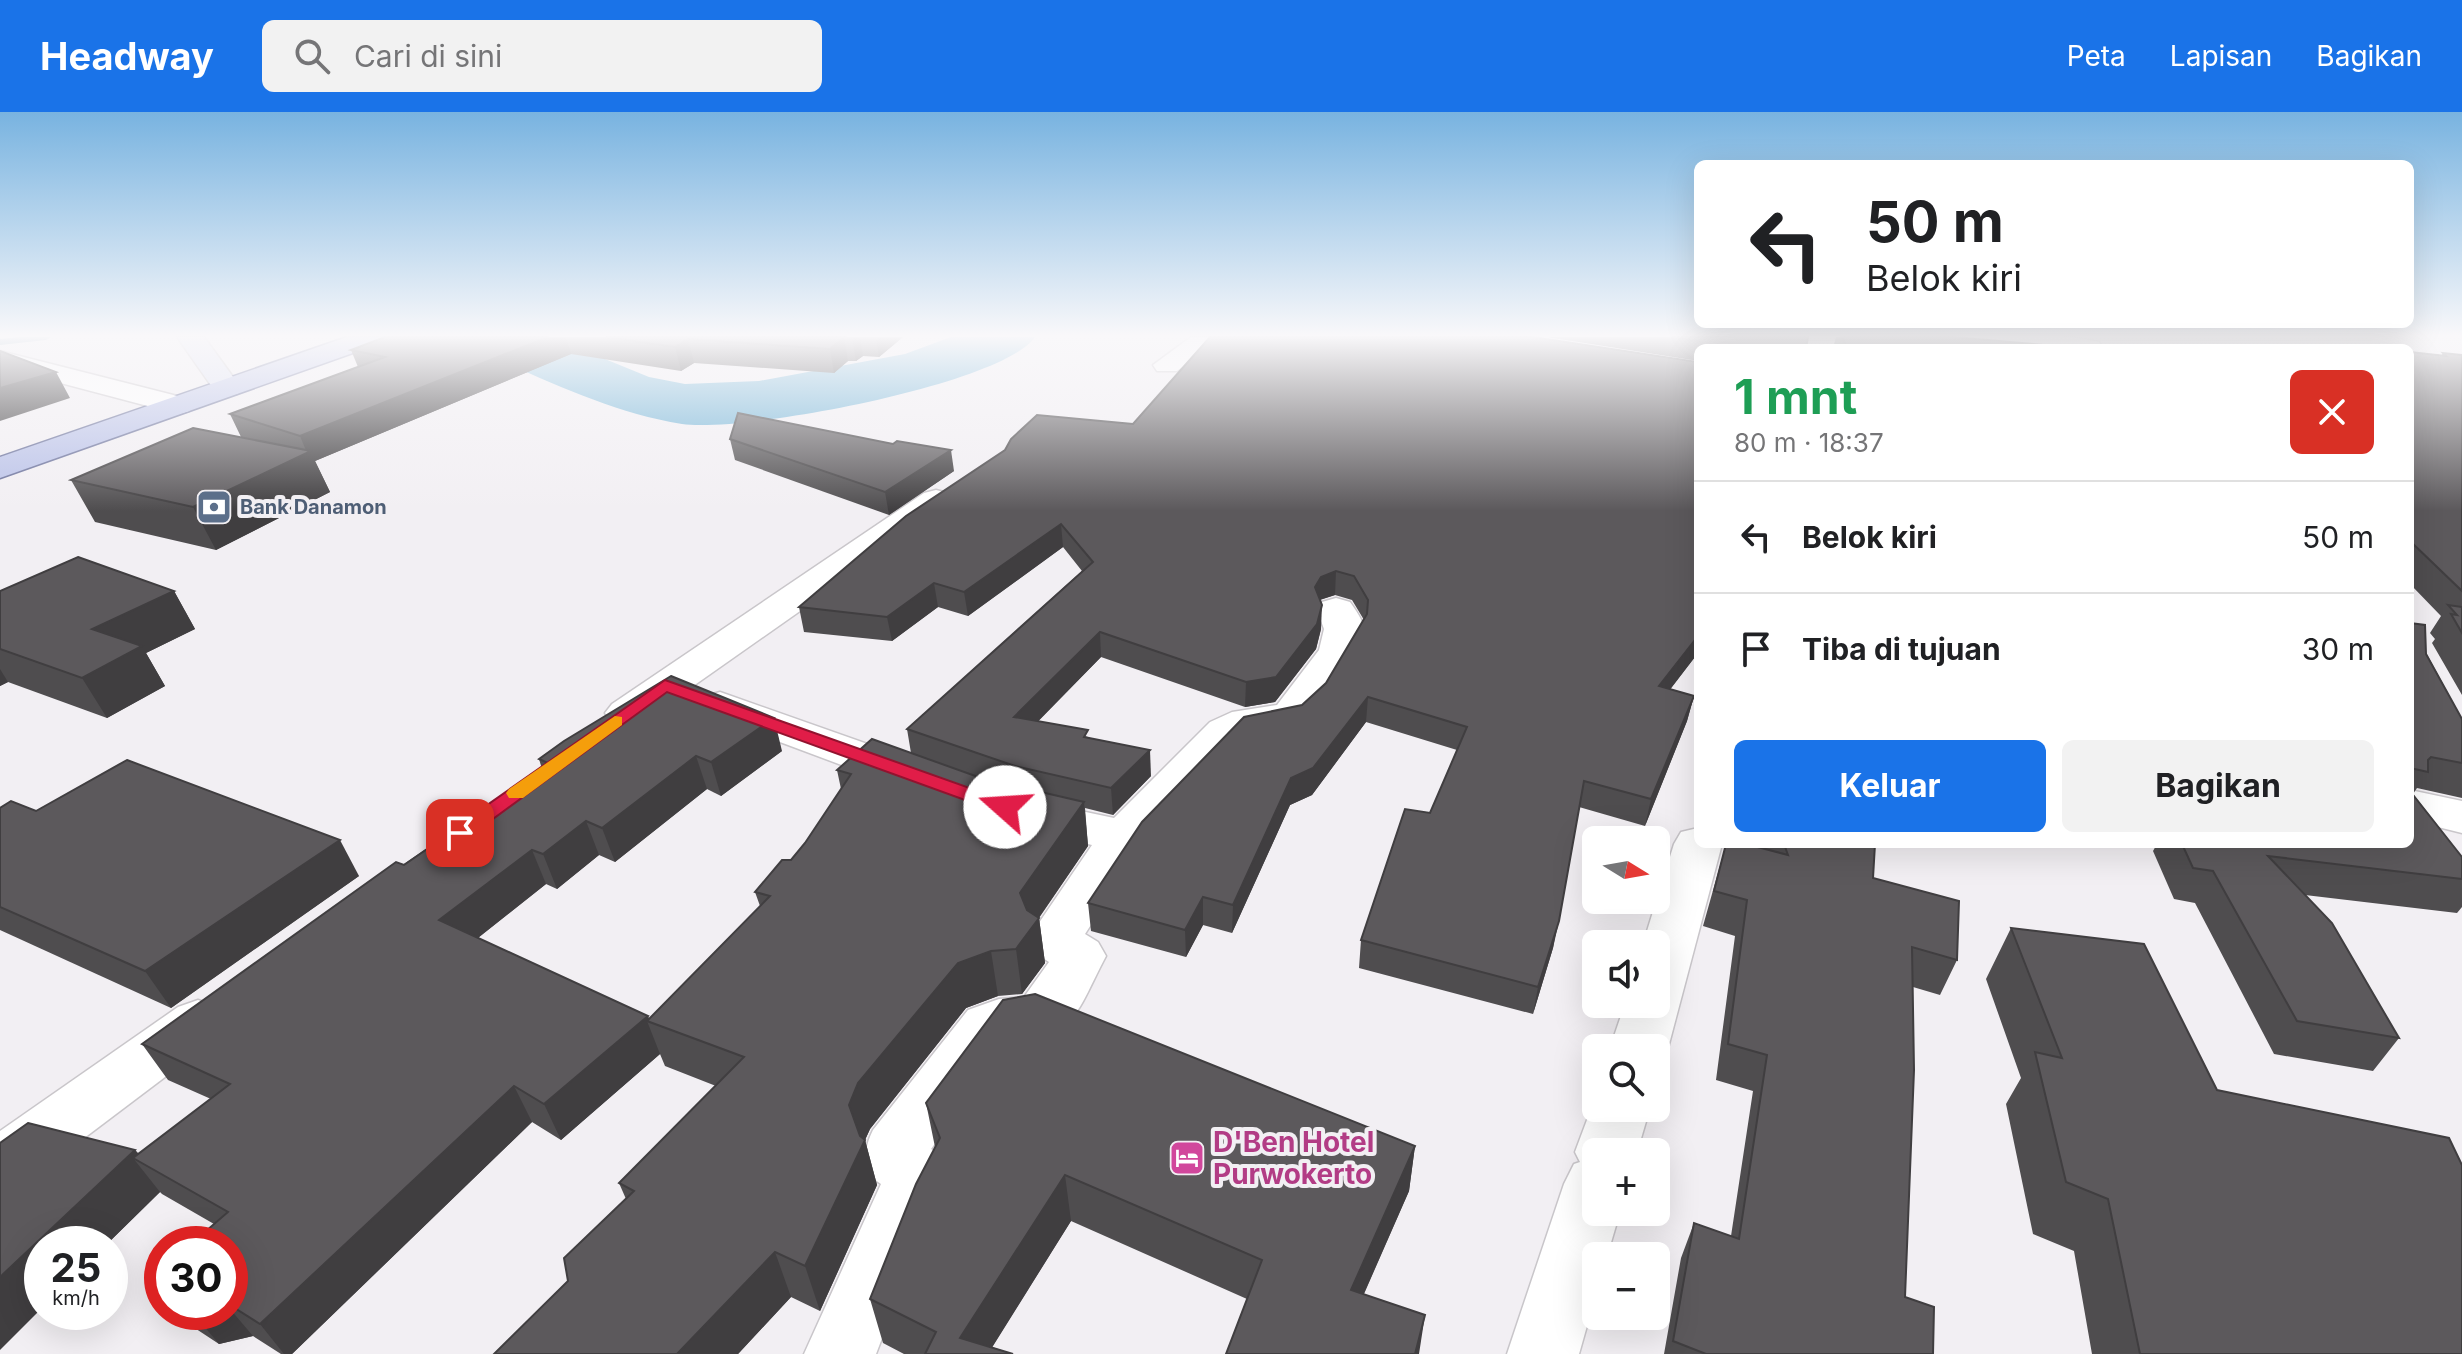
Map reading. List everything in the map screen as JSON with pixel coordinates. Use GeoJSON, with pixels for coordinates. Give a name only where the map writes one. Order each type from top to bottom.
{"type":"FeatureCollection","features":[{"type":"Feature","properties":{"kind":"main road"},"geometry":{"type":"LineString","coordinates":[[0,468],[207,395]]}},
{"type":"Feature","properties":{"kind":"street"},"geometry":{"type":"LineString","coordinates":[[139,395],[178,405]]}},
{"type":"Feature","properties":{"kind":"street"},"geometry":{"type":"LineString","coordinates":[[588,741],[665,685],[971,478]]}},
{"type":"Feature","properties":{"kind":"street"},"geometry":{"type":"LineString","coordinates":[[840,1354],[894,1222],[915,1182],[914,1171],[897,1161],[895,1149],[988,1026],[997,1020],[1035,1019],[1045,1013],[1079,956],[1054,939],[1124,836],[1226,731],[1247,721],[1292,714],[1339,651],[1344,629],[1336,610]]}},
{"type":"Feature","properties":{"kind":"street"},"geometry":{"type":"LineString","coordinates":[[665,685],[946,787]]}},
{"type":"Feature","properties":{"kind":"street"},"geometry":{"type":"LineString","coordinates":[[990,802],[1039,818],[1124,836]]}},
{"type":"Feature","properties":{"kind":"street"},"geometry":{"type":"LineString","coordinates":[[2414,806],[2462,817]]}},
{"type":"Feature","properties":{"kind":"street"},"geometry":{"type":"LineString","coordinates":[[1670,943],[1697,848]]}},
{"type":"Feature","properties":{"kind":"street"},"geometry":{"type":"LineString","coordinates":[[0,1166],[230,1000]]}},
{"type":"Feature","properties":{"kind":"street"},"geometry":{"type":"LineString","coordinates":[[1543,1354],[1583,1226]]}},
{"type":"Feature","properties":{"kind":"building"},"geometry":{"type":"Polygon","coordinates":[[[282,395],[403,395],[300,436],[230,414],[282,395]]]}},
{"type":"Feature","properties":{"kind":"building"},"geometry":{"type":"Polygon","coordinates":[[[1159,395],[1694,395],[1694,641],[1659,686],[1694,696],[1651,799],[1584,781],[1559,921],[1538,987],[1361,940],[1405,809],[1430,813],[1467,727],[1368,697],[1313,768],[1291,778],[1233,905],[1203,897],[1185,930],[1088,903],[1142,822],[1244,717],[1302,705],[1326,683],[1367,614],[1368,600],[1354,576],[1336,571],[1321,577],[1315,587],[1322,605],[1317,624],[1276,677],[1246,682],[1100,632],[1014,717],[1088,730],[1084,737],[1150,750],[1111,788],[1015,766],[907,729],[1093,562],[1061,524],[964,592],[934,583],[887,617],[799,607],[906,516],[1005,450],[1011,439],[1037,415],[1133,424],[1159,395]]]}},
{"type":"Feature","properties":{"kind":"building"},"geometry":{"type":"Polygon","coordinates":[[[2414,395],[2462,395],[2462,591],[2414,545],[2414,395]]]}},
{"type":"Feature","properties":{"kind":"building"},"geometry":{"type":"Polygon","coordinates":[[[738,413],[893,444],[897,441],[951,450],[885,492],[730,439],[738,413]]]}},
{"type":"Feature","properties":{"kind":"building"},"geometry":{"type":"Polygon","coordinates":[[[193,428],[311,451],[193,507],[71,480],[193,428]]]}},
{"type":"Feature","properties":{"kind":"building"},"geometry":{"type":"Polygon","coordinates":[[[78,557],[174,591],[92,629],[142,646],[82,678],[0,649],[0,591],[78,557]]]}},
{"type":"Feature","properties":{"kind":"building"},"geometry":{"type":"Polygon","coordinates":[[[2448,605],[2462,607],[2462,633],[2451,614],[2457,615],[2448,605]]]}},
{"type":"Feature","properties":{"kind":"building"},"geometry":{"type":"Polygon","coordinates":[[[2414,624],[2425,625],[2426,654],[2462,719],[2462,763],[2431,757],[2428,772],[2414,769],[2414,624]]]}},
{"type":"Feature","properties":{"kind":"building"},"geometry":{"type":"Polygon","coordinates":[[[671,676],[774,718],[711,762],[696,756],[602,828],[586,821],[543,854],[532,850],[439,920],[648,1016],[544,1104],[514,1086],[260,1324],[248,1316],[248,1226],[212,1226],[228,1212],[133,1158],[230,1084],[142,1044],[396,862],[404,865],[550,764],[539,759],[671,676]]]}},
{"type":"Feature","properties":{"kind":"building"},"geometry":{"type":"Polygon","coordinates":[[[872,739],[981,778],[1084,802],[1020,893],[1027,910],[1039,918],[1016,949],[991,951],[958,963],[858,1083],[849,1105],[860,1136],[865,1140],[805,1266],[775,1252],[677,1354],[494,1354],[568,1281],[564,1258],[634,1191],[619,1183],[744,1057],[647,1021],[770,896],[755,892],[782,860],[791,860],[805,843],[851,774],[837,770],[872,739]]]}},
{"type":"Feature","properties":{"kind":"building"},"geometry":{"type":"Polygon","coordinates":[[[127,760],[340,840],[145,971],[0,907],[0,808],[11,801],[36,811],[127,760]]]}},
{"type":"Feature","properties":{"kind":"building"},"geometry":{"type":"Polygon","coordinates":[[[2414,796],[2462,857],[2462,879],[2268,856],[2332,923],[2399,1038],[2297,1021],[2213,871],[2193,868],[2184,848],[2414,848],[2414,796]]]}},
{"type":"Feature","properties":{"kind":"building"},"geometry":{"type":"Polygon","coordinates":[[[1725,848],[1761,848],[1788,855],[1785,848],[1875,848],[1873,878],[1959,901],[1957,960],[1912,947],[1914,1070],[1905,1297],[1934,1307],[1933,1354],[1706,1354],[1673,1341],[1694,1223],[1739,1239],[1767,1055],[1728,1044],[1747,900],[1714,891],[1725,848]]]}},
{"type":"Feature","properties":{"kind":"building"},"geometry":{"type":"Polygon","coordinates":[[[2011,928],[2144,944],[2217,1090],[2449,1138],[2462,1165],[2462,1354],[2140,1354],[2108,1199],[2066,1182],[2035,1052],[2062,1058],[2011,928]]]}},
{"type":"Feature","properties":{"kind":"building"},"geometry":{"type":"Polygon","coordinates":[[[1035,994],[1415,1146],[1351,1290],[1425,1315],[1415,1354],[1226,1354],[1262,1260],[1065,1175],[960,1338],[1013,1354],[925,1354],[936,1332],[870,1299],[916,1184],[940,1138],[926,1103],[1003,1000],[1035,994]]]}},
{"type":"Feature","properties":{"kind":"building"},"geometry":{"type":"Polygon","coordinates":[[[28,1123],[135,1150],[54,1226],[24,1226],[24,1254],[0,1277],[0,1143],[28,1123]]]}},
{"type":"Feature","properties":{"kind":"waterway"},"geometry":{"type":"LineString","coordinates":[[641,395],[685,404],[759,401],[791,395]]}},
{"type":"Feature","properties":{"kind":"slow traffic"},"geometry":{"type":"LineString","coordinates":[[516,793],[615,721]]}},
{"type":"Feature","properties":{"kind":"place","name":"Bank Danamon"},"geometry":{"type":"Point","coordinates":[214,507]}},
{"type":"Feature","properties":{"kind":"place","name":"D'Ben Hotel Purwokerto"},"geometry":{"type":"Point","coordinates":[1187,1158]}},
{"type":"Feature","properties":{"kind":"route"},"geometry":{"type":"LineString","coordinates":[[460,833],[665,685],[1005,807]]}}]}
